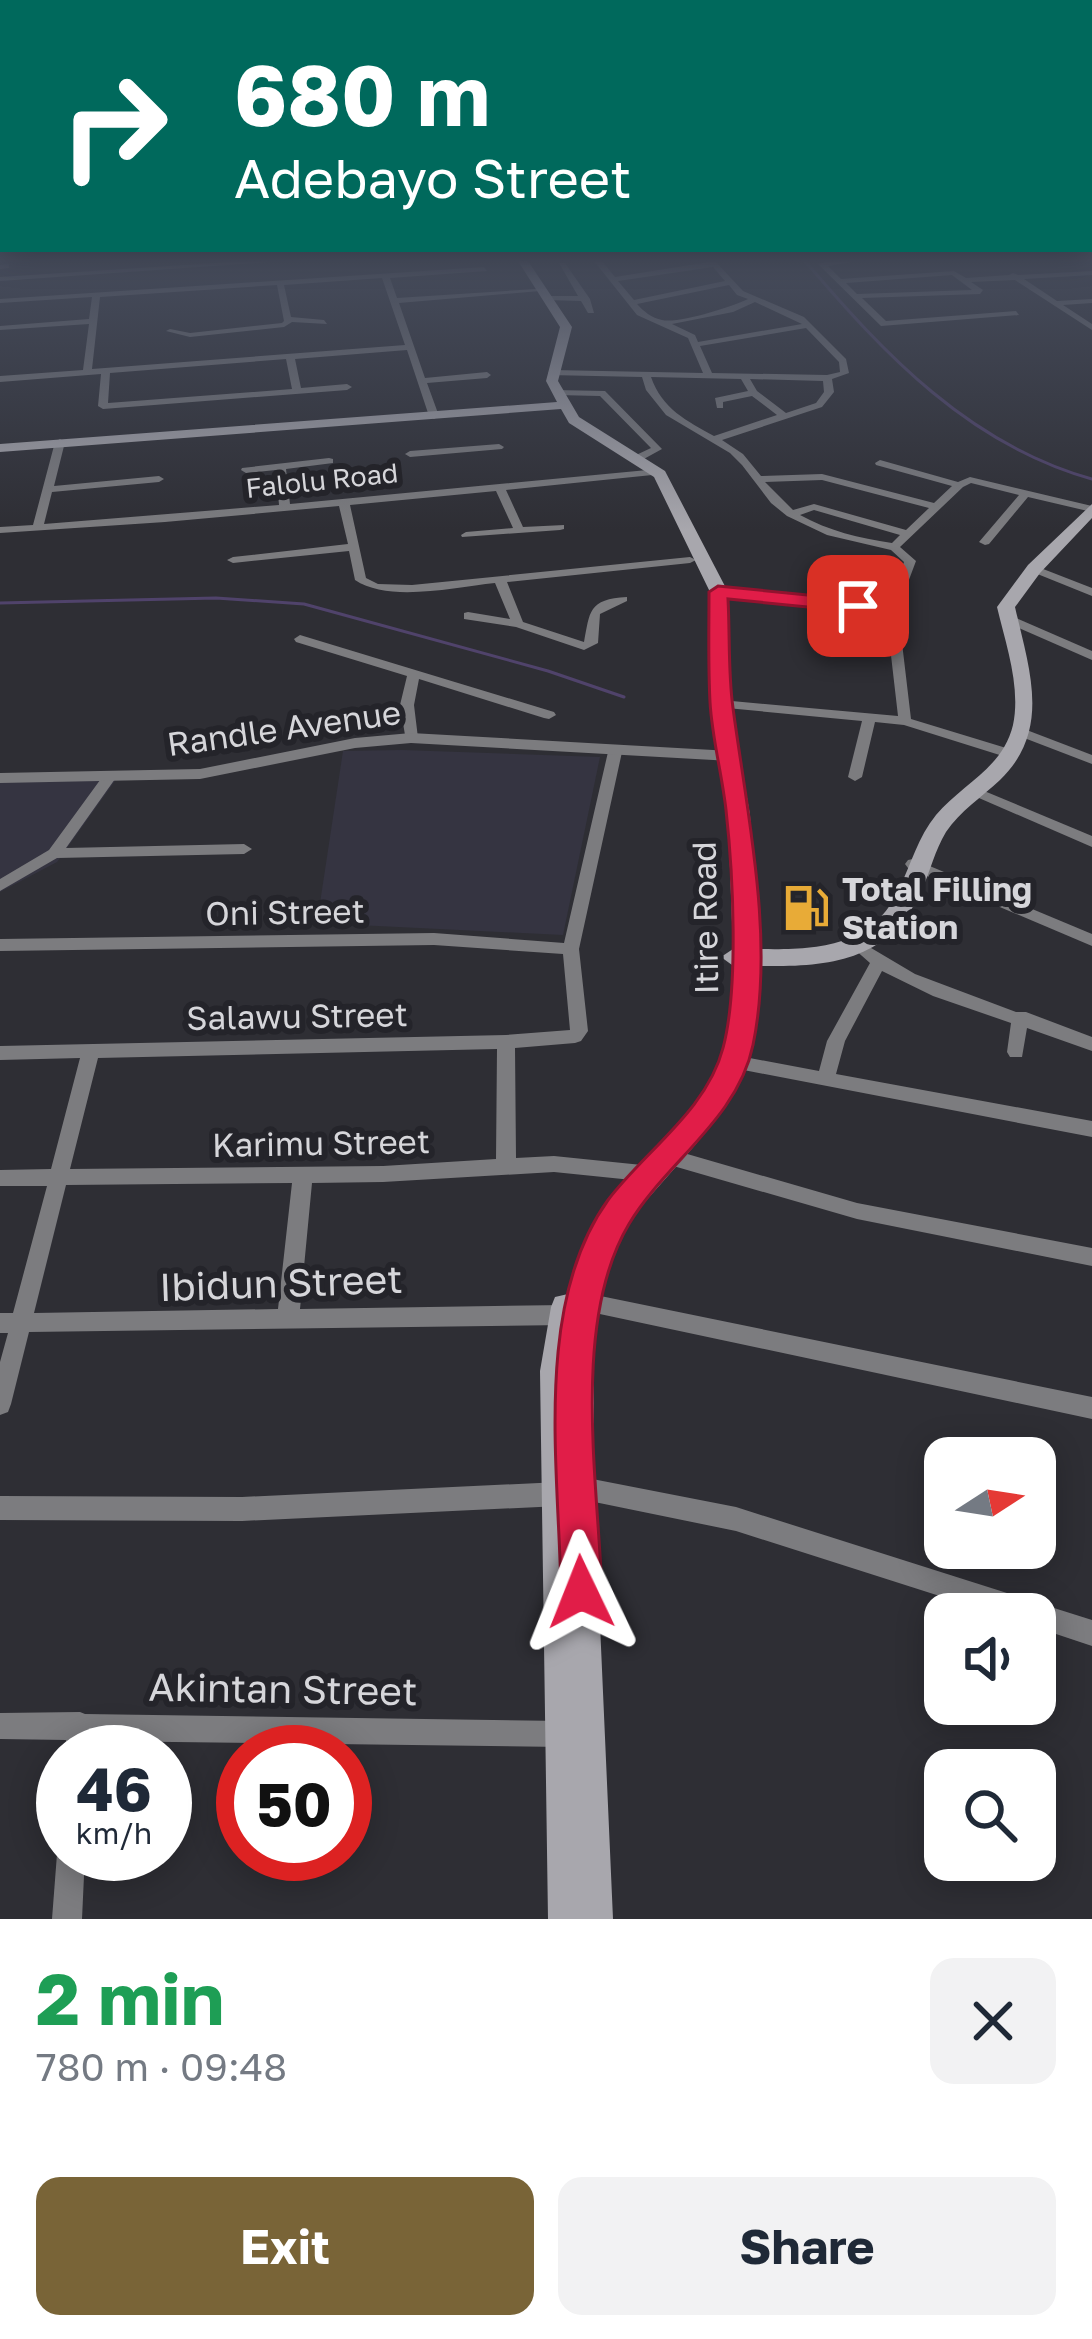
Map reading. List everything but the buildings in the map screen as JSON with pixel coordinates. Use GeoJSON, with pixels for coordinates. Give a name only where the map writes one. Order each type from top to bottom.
{"type":"FeatureCollection","features":[{"type":"Feature","properties":{"kind":"main road"},"geometry":{"type":"LineString","coordinates":[[552,351],[543,377],[576,428],[648,468]]}},
{"type":"Feature","properties":{"kind":"main road"},"geometry":{"type":"LineString","coordinates":[[560,351],[552,374],[560,402]]}},
{"type":"Feature","properties":{"kind":"main road"},"geometry":{"type":"LineString","coordinates":[[0,447],[560,402]]}},
{"type":"Feature","properties":{"kind":"main road","name":"Itire Road"},"geometry":{"type":"LineString","coordinates":[[648,468],[706,599],[706,681],[726,756]]}},
{"type":"Feature","properties":{"kind":"main road","name":"Itire Road"},"geometry":{"type":"LineString","coordinates":[[573,1593],[556,1371],[573,1308],[580,1255],[592,1228],[656,1165],[734,1062],[740,1042],[718,592],[648,468]]}},
{"type":"Feature","properties":{"kind":"main road"},"geometry":{"type":"LineString","coordinates":[[739,950],[852,939],[874,926],[917,866],[934,822],[1024,734],[1025,690],[1006,607],[1090,505]]}},
{"type":"Feature","properties":{"kind":"main road"},"geometry":{"type":"LineString","coordinates":[[739,950],[808,957],[861,948],[885,932],[941,823],[977,792],[1005,751],[1017,713],[1000,606],[1007,592],[1090,505]]}},
{"type":"Feature","properties":{"kind":"main road","name":"Itire Road"},"geometry":{"type":"LineString","coordinates":[[656,1165],[702,1094],[725,1041],[739,950]]}},
{"type":"Feature","properties":{"kind":"main road"},"geometry":{"type":"LineString","coordinates":[[569,1919],[565,1734],[573,1593]]}},
{"type":"Feature","properties":{"kind":"main road"},"geometry":{"type":"LineString","coordinates":[[573,1593],[592,1919]]}},
{"type":"Feature","properties":{"kind":"street"},"geometry":{"type":"LineString","coordinates":[[87,372],[88,351]]}},
{"type":"Feature","properties":{"kind":"street"},"geometry":{"type":"LineString","coordinates":[[0,379],[367,351]]}},
{"type":"Feature","properties":{"kind":"street"},"geometry":{"type":"LineString","coordinates":[[411,351],[433,414]]}},
{"type":"Feature","properties":{"kind":"street"},"geometry":{"type":"LineString","coordinates":[[701,351],[707,375]]}},
{"type":"Feature","properties":{"kind":"street"},"geometry":{"type":"LineString","coordinates":[[552,374],[827,377],[845,373],[844,361],[833,351]]}},
{"type":"Feature","properties":{"kind":"street"},"geometry":{"type":"LineString","coordinates":[[290,357],[297,391]]}},
{"type":"Feature","properties":{"kind":"street"},"geometry":{"type":"LineString","coordinates":[[106,371],[103,406],[347,387]]}},
{"type":"Feature","properties":{"kind":"street"},"geometry":{"type":"LineString","coordinates":[[422,381],[488,375]]}},
{"type":"Feature","properties":{"kind":"street"},"geometry":{"type":"LineString","coordinates":[[646,375],[657,403],[738,454],[771,498],[791,514],[842,538],[900,551],[909,567],[892,609],[905,721]]}},
{"type":"Feature","properties":{"kind":"street"},"geometry":{"type":"LineString","coordinates":[[743,376],[754,393],[784,416]]}},
{"type":"Feature","properties":{"kind":"street"},"geometry":{"type":"LineString","coordinates":[[714,439],[826,399],[827,377]]}},
{"type":"Feature","properties":{"kind":"street"},"geometry":{"type":"LineString","coordinates":[[560,402],[602,393],[657,448],[648,468]]}},
{"type":"Feature","properties":{"kind":"street"},"geometry":{"type":"LineString","coordinates":[[721,406],[718,400],[754,393]]}},
{"type":"Feature","properties":{"kind":"street"},"geometry":{"type":"LineString","coordinates":[[37,530],[60,444]]}},
{"type":"Feature","properties":{"kind":"street"},"geometry":{"type":"LineString","coordinates":[[410,454],[499,447]]}},
{"type":"Feature","properties":{"kind":"street"},"geometry":{"type":"LineString","coordinates":[[456,452],[472,489]]}},
{"type":"Feature","properties":{"kind":"street"},"geometry":{"type":"LineString","coordinates":[[246,470],[329,461]]}},
{"type":"Feature","properties":{"kind":"street"},"geometry":{"type":"LineString","coordinates":[[880,463],[958,484],[981,481],[1090,505]]}},
{"type":"Feature","properties":{"kind":"street"},"geometry":{"type":"LineString","coordinates":[[281,467],[285,508]]}},
{"type":"Feature","properties":{"kind":"street","name":"Falolu Road"},"geometry":{"type":"LineString","coordinates":[[0,530],[344,503],[648,468]]}},
{"type":"Feature","properties":{"kind":"street"},"geometry":{"type":"LineString","coordinates":[[760,479],[822,477],[935,506]]}},
{"type":"Feature","properties":{"kind":"street"},"geometry":{"type":"LineString","coordinates":[[50,488],[159,479]]}},
{"type":"Feature","properties":{"kind":"street"},"geometry":{"type":"LineString","coordinates":[[900,551],[908,534],[958,484]]}},
{"type":"Feature","properties":{"kind":"street"},"geometry":{"type":"LineString","coordinates":[[500,488],[519,530]]}},
{"type":"Feature","properties":{"kind":"street"},"geometry":{"type":"LineString","coordinates":[[985,542],[1027,492]]}},
{"type":"Feature","properties":{"kind":"street"},"geometry":{"type":"LineString","coordinates":[[344,503],[361,580],[371,586],[412,588],[690,560]]}},
{"type":"Feature","properties":{"kind":"street"},"geometry":{"type":"LineString","coordinates":[[791,514],[814,507],[908,534]]}},
{"type":"Feature","properties":{"kind":"street"},"geometry":{"type":"LineString","coordinates":[[466,535],[560,527]]}},
{"type":"Feature","properties":{"kind":"street"},"geometry":{"type":"LineString","coordinates":[[831,549],[842,538]]}},
{"type":"Feature","properties":{"kind":"street"},"geometry":{"type":"LineString","coordinates":[[233,560],[351,547]]}},
{"type":"Feature","properties":{"kind":"street"},"geometry":{"type":"LineString","coordinates":[[1034,569],[1092,592]]}},
{"type":"Feature","properties":{"kind":"street"},"geometry":{"type":"LineString","coordinates":[[500,580],[518,624]]}},
{"type":"Feature","properties":{"kind":"street"},"geometry":{"type":"LineString","coordinates":[[718,592],[892,609]]}},
{"type":"Feature","properties":{"kind":"street"},"geometry":{"type":"LineString","coordinates":[[468,616],[518,624],[589,646],[592,614],[623,598]]}},
{"type":"Feature","properties":{"kind":"street"},"geometry":{"type":"LineString","coordinates":[[1009,619],[1092,656]]}},
{"type":"Feature","properties":{"kind":"street"},"geometry":{"type":"LineString","coordinates":[[300,639],[549,715]]}},
{"type":"Feature","properties":{"kind":"street"},"geometry":{"type":"LineString","coordinates":[[411,738],[407,705],[413,676]]}},
{"type":"Feature","properties":{"kind":"street"},"geometry":{"type":"LineString","coordinates":[[721,704],[905,721],[1005,751]]}},
{"type":"Feature","properties":{"kind":"street"},"geometry":{"type":"LineString","coordinates":[[855,777],[869,718]]}},
{"type":"Feature","properties":{"kind":"street"},"geometry":{"type":"LineString","coordinates":[[1024,734],[1092,760]]}},
{"type":"Feature","properties":{"kind":"street","name":"Randle Avenue"},"geometry":{"type":"LineString","coordinates":[[0,778],[200,774],[355,743],[411,738],[726,756]]}},
{"type":"Feature","properties":{"kind":"street"},"geometry":{"type":"LineString","coordinates":[[571,949],[615,752]]}},
{"type":"Feature","properties":{"kind":"street"},"geometry":{"type":"LineString","coordinates":[[0,886],[54,853],[108,779]]}},
{"type":"Feature","properties":{"kind":"street"},"geometry":{"type":"LineString","coordinates":[[977,792],[1092,842]]}},
{"type":"Feature","properties":{"kind":"street"},"geometry":{"type":"LineString","coordinates":[[54,853],[244,849]]}},
{"type":"Feature","properties":{"kind":"street"},"geometry":{"type":"LineString","coordinates":[[917,866],[1092,940]]}},
{"type":"Feature","properties":{"kind":"street","name":"Oni Street"},"geometry":{"type":"LineString","coordinates":[[0,945],[434,939],[571,949]]}},
{"type":"Feature","properties":{"kind":"street"},"geometry":{"type":"LineString","coordinates":[[861,948],[878,963],[1092,1043]]}},
{"type":"Feature","properties":{"kind":"street","name":"Salawu Street"},"geometry":{"type":"LineString","coordinates":[[0,1053],[571,1038],[578,1034],[578,1018],[571,949]]}},
{"type":"Feature","properties":{"kind":"street"},"geometry":{"type":"LineString","coordinates":[[825,1080],[836,1041],[878,963]]}},
{"type":"Feature","properties":{"kind":"street"},"geometry":{"type":"LineString","coordinates":[[1016,1052],[1020,1017]]}},
{"type":"Feature","properties":{"kind":"street"},"geometry":{"type":"LineString","coordinates":[[506,1042],[506,1167]]}},
{"type":"Feature","properties":{"kind":"street"},"geometry":{"type":"LineString","coordinates":[[0,1404],[11,1323],[61,1177],[91,1051]]}},
{"type":"Feature","properties":{"kind":"street"},"geometry":{"type":"LineString","coordinates":[[734,1062],[1092,1129]]}},
{"type":"Feature","properties":{"kind":"street","name":"Karimu Street"},"geometry":{"type":"LineString","coordinates":[[0,1178],[656,1165],[1092,1257]]}},
{"type":"Feature","properties":{"kind":"street"},"geometry":{"type":"LineString","coordinates":[[288,1319],[303,1174]]}},
{"type":"Feature","properties":{"kind":"street","name":"Ibidun Street"},"geometry":{"type":"LineString","coordinates":[[11,1323],[573,1308],[1092,1408]]}},
{"type":"Feature","properties":{"kind":"street"},"geometry":{"type":"LineString","coordinates":[[0,1508],[242,1510],[568,1491],[736,1520],[968,1593]]}},
{"type":"Feature","properties":{"kind":"street"},"geometry":{"type":"LineString","coordinates":[[1056,1621],[1092,1633]]}},
{"type":"Feature","properties":{"kind":"street","name":"Akintan Street"},"geometry":{"type":"LineString","coordinates":[[0,1726],[36,1731]]}},
{"type":"Feature","properties":{"kind":"street","name":"Akintan Street"},"geometry":{"type":"LineString","coordinates":[[192,1737],[565,1734]]}},
{"type":"Feature","properties":{"kind":"street"},"geometry":{"type":"LineString","coordinates":[[67,1919],[69,1881]]}},
{"type":"Feature","properties":{"kind":"shaded area"},"geometry":{"type":"Polygon","coordinates":[[[343,751],[600,757],[563,935],[317,923],[343,751]]]}},
{"type":"Feature","properties":{"kind":"shaded area"},"geometry":{"type":"Polygon","coordinates":[[[117,778],[57,862],[0,892],[0,780],[117,778]]]}},
{"type":"Feature","properties":{"kind":"waterway"},"geometry":{"type":"LineString","coordinates":[[887,351],[933,392],[1007,444],[1092,479]]}},
{"type":"Feature","properties":{"kind":"waterway"},"geometry":{"type":"LineString","coordinates":[[0,603],[216,598],[304,604],[548,671],[624,697]]}},
{"type":"Feature","properties":{"kind":"place","name":"Total Filling Station"},"geometry":{"type":"Point","coordinates":[806,908]}},
{"type":"Feature","properties":{"kind":"route"},"geometry":{"type":"LineString","coordinates":[[581,1592],[577,1330],[589,1271],[619,1211],[686,1136],[734,1062],[740,1042],[745,957],[739,815],[721,704],[718,592],[858,606]]}}]}
